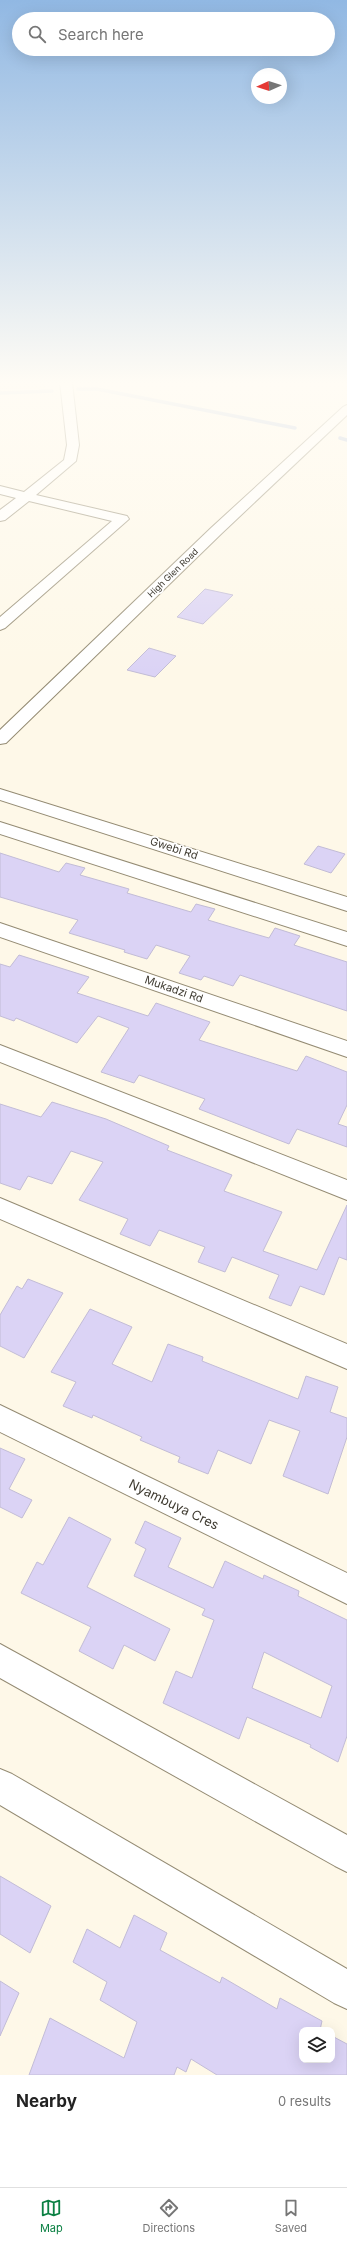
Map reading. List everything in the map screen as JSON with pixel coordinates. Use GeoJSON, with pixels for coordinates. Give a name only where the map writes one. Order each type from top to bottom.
{"type":"FeatureCollection","features":[{"type":"Feature","properties":{"kind":"street"},"geometry":{"type":"LineString","coordinates":[[0,517],[47,479]]}},
{"type":"Feature","properties":{"kind":"street","name":"High Glen Road"},"geometry":{"type":"LineString","coordinates":[[0,739],[272,479]]}},
{"type":"Feature","properties":{"kind":"street"},"geometry":{"type":"LineString","coordinates":[[0,490],[27,495],[122,519],[0,625]]}},
{"type":"Feature","properties":{"kind":"street"},"geometry":{"type":"LineString","coordinates":[[0,818],[9,796]]}},
{"type":"Feature","properties":{"kind":"street","name":"Gwebi Rd"},"geometry":{"type":"LineString","coordinates":[[9,796],[347,904]]}},
{"type":"Feature","properties":{"kind":"street"},"geometry":{"type":"LineString","coordinates":[[0,828],[347,939]]}},
{"type":"Feature","properties":{"kind":"street","name":"Mukadzi Rd"},"geometry":{"type":"LineString","coordinates":[[0,930],[347,1049]]}},
{"type":"Feature","properties":{"kind":"street"},"geometry":{"type":"LineString","coordinates":[[0,1052],[347,1190]]}},
{"type":"Feature","properties":{"kind":"street"},"geometry":{"type":"LineString","coordinates":[[0,1208],[347,1357]]}},
{"type":"Feature","properties":{"kind":"street","name":"Nyambuya Cres"},"geometry":{"type":"LineString","coordinates":[[0,1418],[347,1589]]}},
{"type":"Feature","properties":{"kind":"street"},"geometry":{"type":"LineString","coordinates":[[0,1660],[347,1854]]}},
{"type":"Feature","properties":{"kind":"street"},"geometry":{"type":"LineString","coordinates":[[0,1786],[347,1990]]}},
{"type":"Feature","properties":{"kind":"building"},"geometry":{"type":"Polygon","coordinates":[[[205,589],[233,595],[203,624],[177,617],[205,589]]]}},
{"type":"Feature","properties":{"kind":"building"},"geometry":{"type":"Polygon","coordinates":[[[149,648],[176,656],[155,677],[127,670],[149,648]]]}},
{"type":"Feature","properties":{"kind":"building"},"geometry":{"type":"Polygon","coordinates":[[[318,846],[345,854],[331,873],[304,864],[318,846]]]}},
{"type":"Feature","properties":{"kind":"building"},"geometry":{"type":"Polygon","coordinates":[[[0,853],[59,872],[66,863],[85,868],[80,875],[129,889],[127,893],[191,912],[196,904],[215,909],[208,920],[269,938],[275,928],[300,936],[294,945],[347,962],[347,1011],[240,975],[233,986],[204,976],[201,980],[179,973],[190,956],[156,945],[147,959],[124,952],[125,950],[69,933],[78,920],[0,897],[0,853]]]}},
{"type":"Feature","properties":{"kind":"building"},"geometry":{"type":"Polygon","coordinates":[[[19,955],[89,977],[77,993],[148,1016],[156,1003],[210,1022],[199,1040],[297,1071],[306,1056],[347,1072],[347,1105],[338,1124],[347,1127],[347,1147],[297,1129],[289,1144],[199,1109],[205,1099],[139,1075],[134,1083],[101,1072],[129,1028],[98,1016],[77,1043],[16,1018],[14,1021],[0,1016],[0,964],[10,967],[19,955]]]}},
{"type":"Feature","properties":{"kind":"building"},"geometry":{"type":"Polygon","coordinates":[[[52,1102],[106,1119],[169,1146],[167,1150],[232,1175],[224,1191],[282,1212],[263,1251],[317,1270],[347,1205],[347,1260],[339,1257],[324,1295],[300,1286],[291,1306],[269,1298],[279,1275],[232,1257],[225,1272],[198,1262],[205,1247],[159,1230],[150,1246],[120,1234],[128,1219],[79,1200],[103,1162],[71,1151],[52,1184],[28,1176],[20,1190],[0,1183],[0,1104],[41,1117],[52,1102]]]}},
{"type":"Feature","properties":{"kind":"building"},"geometry":{"type":"Polygon","coordinates":[[[28,1279],[63,1293],[24,1358],[0,1346],[0,1315],[17,1286],[22,1289],[28,1279]]]}},
{"type":"Feature","properties":{"kind":"building"},"geometry":{"type":"Polygon","coordinates":[[[90,1309],[132,1327],[112,1364],[152,1382],[168,1344],[203,1357],[202,1361],[298,1399],[306,1376],[338,1387],[330,1412],[347,1418],[347,1437],[328,1494],[283,1476],[300,1431],[269,1420],[251,1464],[218,1450],[208,1474],[178,1462],[180,1457],[140,1440],[142,1437],[93,1415],[92,1418],[63,1406],[76,1382],[51,1372],[90,1309]]]}},
{"type":"Feature","properties":{"kind":"building"},"geometry":{"type":"Polygon","coordinates":[[[0,1448],[25,1459],[9,1489],[32,1500],[22,1518],[0,1507],[0,1448]]]}},
{"type":"Feature","properties":{"kind":"building"},"geometry":{"type":"Polygon","coordinates":[[[69,1517],[111,1539],[87,1587],[170,1629],[155,1661],[124,1645],[113,1669],[79,1651],[91,1627],[21,1593],[37,1562],[43,1565],[69,1517]]]}},
{"type":"Feature","properties":{"kind":"building"},"geometry":{"type":"Polygon","coordinates":[[[145,1521],[181,1538],[168,1567],[213,1588],[225,1561],[263,1579],[264,1575],[299,1591],[298,1596],[347,1620],[347,1736],[338,1762],[310,1747],[311,1745],[247,1717],[239,1739],[163,1703],[176,1671],[192,1678],[214,1620],[202,1615],[205,1609],[134,1576],[146,1549],[135,1543],[145,1521]],[[264,1652],[252,1688],[321,1718],[332,1686],[264,1652]]]}},
{"type":"Feature","properties":{"kind":"building"},"geometry":{"type":"Polygon","coordinates":[[[0,1876],[51,1906],[30,1953],[0,1934],[0,1876]]]}},
{"type":"Feature","properties":{"kind":"building"},"geometry":{"type":"Polygon","coordinates":[[[134,1915],[167,1933],[160,1950],[220,1983],[222,1977],[277,2009],[280,1998],[322,2021],[321,2027],[299,2027],[299,2063],[335,2063],[335,2038],[347,2044],[347,2075],[217,2075],[191,2059],[186,2072],[177,2067],[174,2075],[29,2075],[50,2018],[124,2058],[137,2022],[100,2000],[107,1982],[73,1962],[87,1929],[120,1948],[134,1915]]]}},
{"type":"Feature","properties":{"kind":"building"},"geometry":{"type":"Polygon","coordinates":[[[0,1981],[19,1993],[0,2036],[0,1981]]]}}]}
